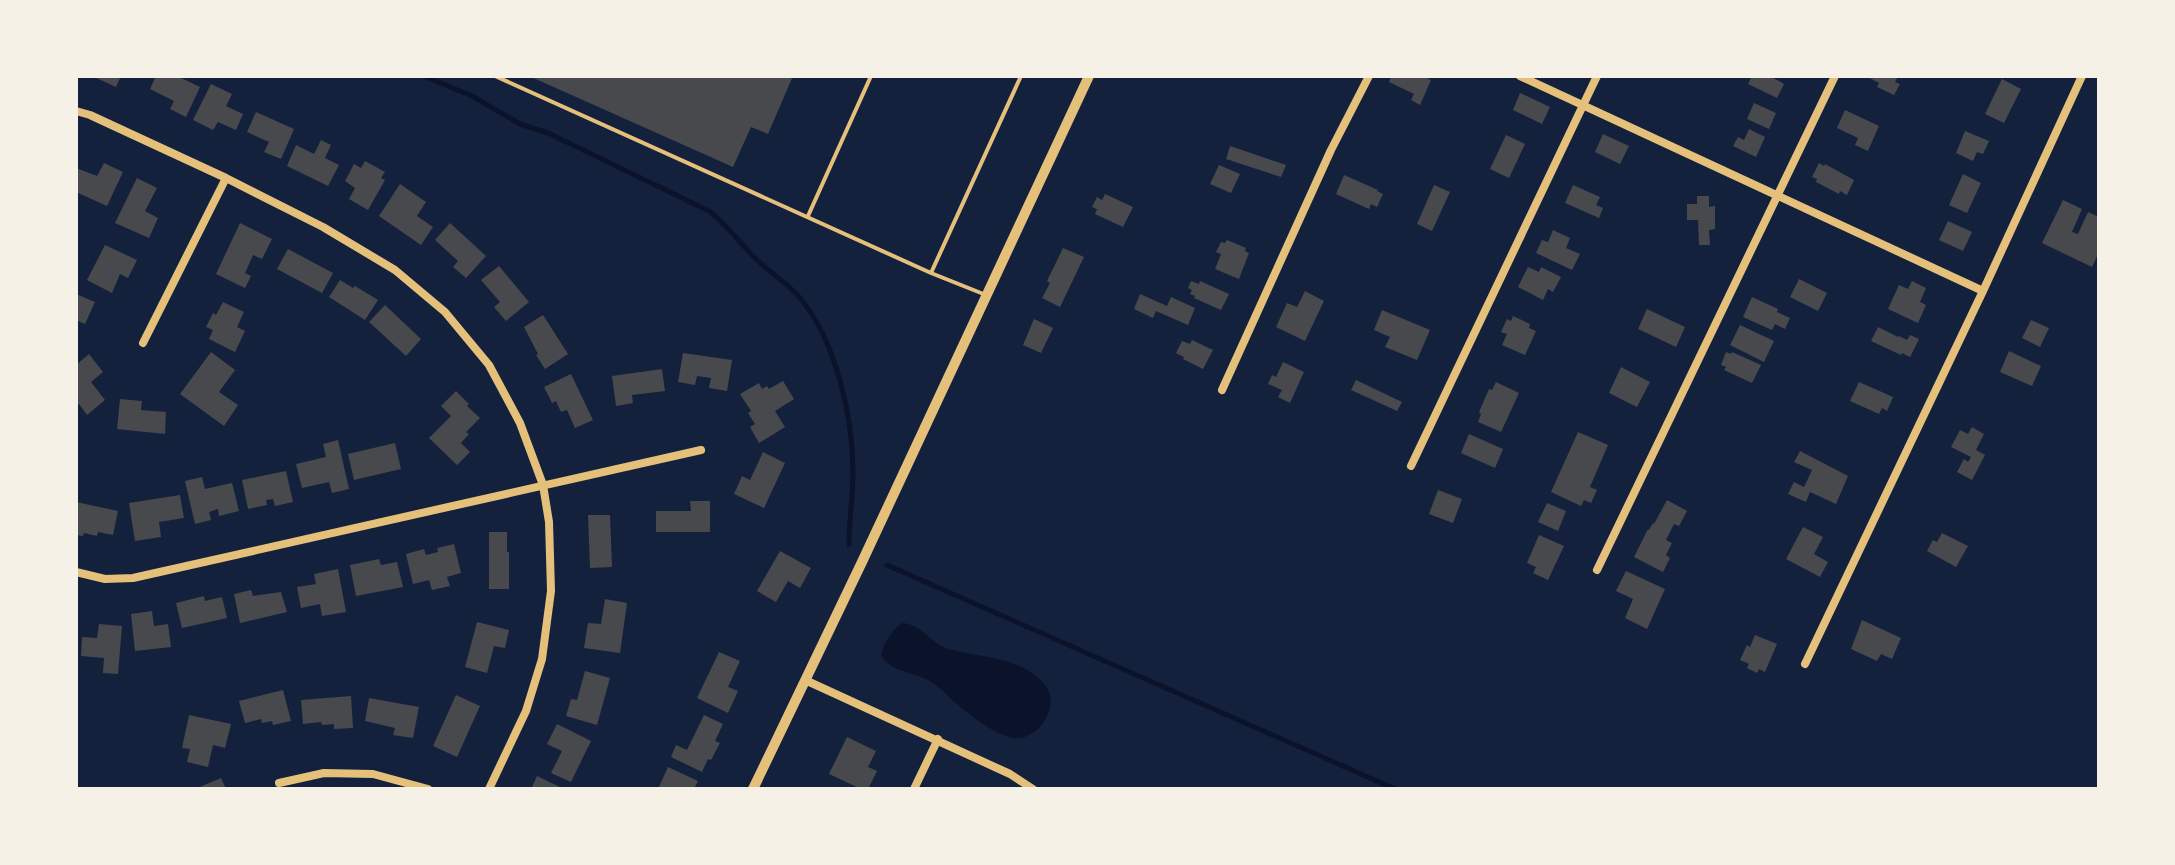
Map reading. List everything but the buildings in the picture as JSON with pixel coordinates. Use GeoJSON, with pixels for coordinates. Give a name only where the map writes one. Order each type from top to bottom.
{"type":"FeatureCollection","features":[{"type":"Feature","properties":{"kind":"street"},"geometry":{"type":"LineString","coordinates":[[753,789],[1089,76]]}},
{"type":"Feature","properties":{"kind":"street"},"geometry":{"type":"LineString","coordinates":[[1222,390],[1331,150],[1369,76]]}},
{"type":"Feature","properties":{"kind":"street"},"geometry":{"type":"LineString","coordinates":[[1520,76],[1983,291]]}},
{"type":"Feature","properties":{"kind":"street"},"geometry":{"type":"LineString","coordinates":[[1411,466],[1597,76]]}},
{"type":"Feature","properties":{"kind":"street"},"geometry":{"type":"LineString","coordinates":[[1597,570],[1835,76]]}},
{"type":"Feature","properties":{"kind":"street"},"geometry":{"type":"LineString","coordinates":[[1805,664],[2082,76]]}},
{"type":"Feature","properties":{"kind":"street"},"geometry":{"type":"LineString","coordinates":[[76,111],[226,178],[323,227],[395,270],[445,312],[489,365],[520,423],[543,485],[549,522],[551,591],[542,659],[526,711],[489,789]]}},
{"type":"Feature","properties":{"kind":"street"},"geometry":{"type":"LineString","coordinates":[[143,343],[226,178]]}},
{"type":"Feature","properties":{"kind":"street"},"geometry":{"type":"LineString","coordinates":[[76,572],[105,579],[133,578],[701,450]]}},
{"type":"Feature","properties":{"kind":"street"},"geometry":{"type":"LineString","coordinates":[[805,680],[938,739],[1010,774],[1033,789]]}},
{"type":"Feature","properties":{"kind":"street"},"geometry":{"type":"LineString","coordinates":[[914,789],[938,739]]}},
{"type":"Feature","properties":{"kind":"street"},"geometry":{"type":"LineString","coordinates":[[279,783],[324,773],[373,774],[428,789]]}},
{"type":"Feature","properties":{"kind":"lane"},"geometry":{"type":"LineString","coordinates":[[495,76],[931,273],[987,295]]}},
{"type":"Feature","properties":{"kind":"lane"},"geometry":{"type":"LineString","coordinates":[[808,216],[871,76]]}},
{"type":"Feature","properties":{"kind":"lane"},"geometry":{"type":"LineString","coordinates":[[931,273],[1021,76]]}},
{"type":"Feature","properties":{"kind":"water"},"geometry":{"type":"Polygon","coordinates":[[[902,623],[915,627],[949,649],[1002,660],[1032,673],[1049,693],[1050,704],[1045,720],[1025,737],[1009,737],[980,722],[931,682],[893,667],[881,656],[888,637],[902,623]]]}},
{"type":"Feature","properties":{"kind":"waterway"},"geometry":{"type":"LineString","coordinates":[[424,76],[472,96],[520,124],[548,133],[709,211],[801,299],[824,336],[846,404],[853,472],[849,545]]}},
{"type":"Feature","properties":{"kind":"waterway"},"geometry":{"type":"LineString","coordinates":[[887,565],[1395,789]]}}]}
